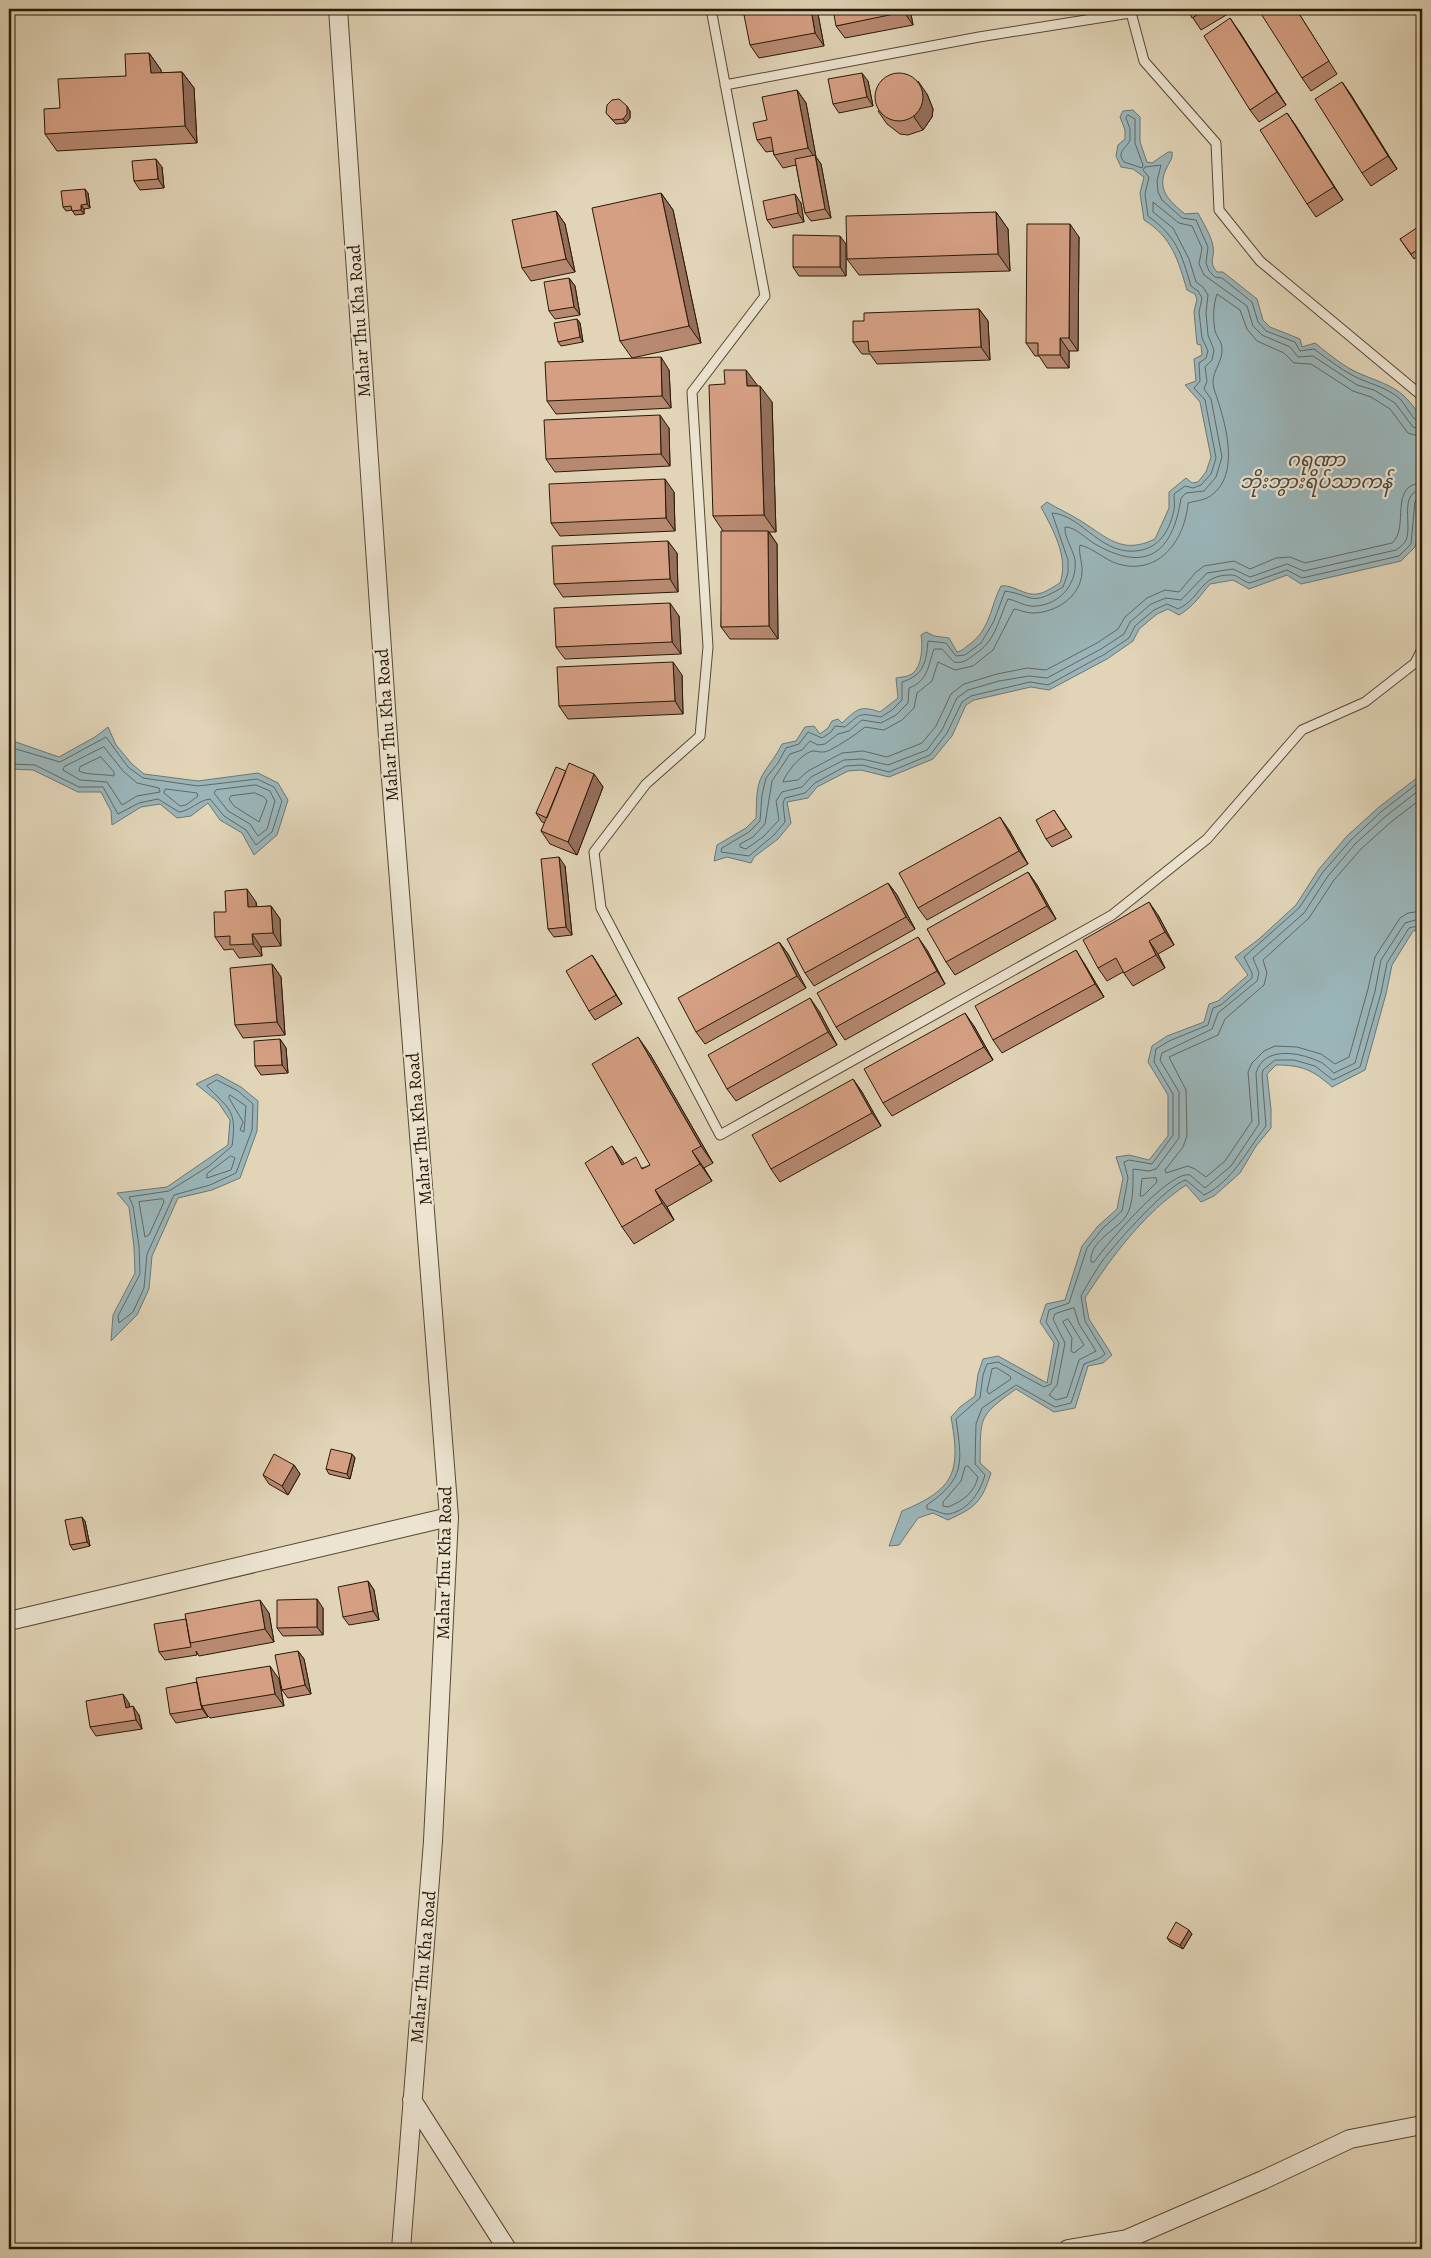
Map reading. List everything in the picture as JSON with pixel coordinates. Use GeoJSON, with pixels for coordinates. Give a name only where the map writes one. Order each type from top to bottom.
{"type":"FeatureCollection","features":[{"type":"Feature","properties":{"kind":"street","name":"Mahar Thu Kha Road"},"geometry":{"type":"LineString","coordinates":[[338,9],[390,766],[449,1516],[434,1841],[401,2249]]}},
{"type":"Feature","properties":{"kind":"street"},"geometry":{"type":"LineString","coordinates":[[9,1621],[449,1516]]}},
{"type":"Feature","properties":{"kind":"street"},"geometry":{"type":"LineString","coordinates":[[412,2100],[507,2249]]}},
{"type":"Feature","properties":{"kind":"street"},"geometry":{"type":"LineString","coordinates":[[1068,2249],[1127,2239],[1263,2180],[1350,2139],[1422,2125]]}},
{"type":"Feature","properties":{"kind":"lane"},"geometry":{"type":"LineString","coordinates":[[711,9],[765,296],[692,392],[708,647],[700,736],[646,784],[594,852],[601,908],[720,1136],[1112,915],[1207,839],[1302,730],[1365,702],[1419,666],[1422,649]]}},
{"type":"Feature","properties":{"kind":"lane"},"geometry":{"type":"LineString","coordinates":[[725,85],[979,37],[1130,11],[1144,61],[1216,143],[1219,210],[1260,261],[1422,396]]}},
{"type":"Feature","properties":{"kind":"water","name":"ဂရုဏာ ဘိုးဘွားရိပ်သာကန်"},"geometry":{"type":"Polygon","coordinates":[[[1133,110],[1140,117],[1140,142],[1147,162],[1152,163],[1168,152],[1172,152],[1172,158],[1164,175],[1163,188],[1173,204],[1185,214],[1198,213],[1212,242],[1212,263],[1214,269],[1217,272],[1223,272],[1257,299],[1263,320],[1270,327],[1300,339],[1302,347],[1315,343],[1350,369],[1394,389],[1404,396],[1417,411],[1422,421],[1424,444],[1421,504],[1415,547],[1401,561],[1301,584],[1287,575],[1249,589],[1233,580],[1210,584],[1184,612],[1179,615],[1168,609],[1157,614],[1139,629],[1133,641],[1107,659],[1049,690],[1031,687],[974,700],[966,705],[952,736],[933,759],[889,777],[861,770],[848,771],[817,787],[808,798],[787,802],[791,823],[778,839],[754,857],[751,863],[727,857],[714,861],[717,845],[746,828],[756,818],[760,779],[782,744],[796,741],[805,727],[814,726],[820,734],[828,728],[832,721],[838,719],[842,723],[851,714],[859,710],[868,709],[880,712],[898,698],[896,678],[912,674],[918,666],[922,650],[921,635],[926,632],[934,636],[949,638],[957,652],[962,650],[977,638],[982,631],[1001,586],[1037,594],[1060,583],[1063,563],[1061,554],[1055,534],[1041,507],[1047,502],[1116,542],[1124,545],[1143,544],[1155,539],[1169,508],[1169,492],[1186,478],[1192,483],[1198,482],[1206,472],[1211,457],[1200,402],[1185,385],[1196,381],[1194,359],[1202,355],[1201,345],[1197,344],[1194,312],[1197,299],[1195,294],[1187,290],[1177,259],[1168,242],[1154,227],[1144,220],[1140,193],[1144,177],[1133,169],[1121,167],[1116,156],[1118,145],[1125,139],[1125,130],[1120,117],[1123,111],[1133,110]]]}},
{"type":"Feature","properties":{"kind":"water"},"geometry":{"type":"Polygon","coordinates":[[[108,727],[116,745],[132,764],[144,774],[198,781],[258,773],[278,783],[288,800],[277,835],[254,855],[242,833],[220,820],[208,803],[191,816],[177,818],[160,804],[141,807],[112,825],[111,811],[101,792],[78,792],[33,770],[9,769],[9,742],[13,741],[59,757],[95,737],[108,727]]]}},
{"type":"Feature","properties":{"kind":"water"},"geometry":{"type":"Polygon","coordinates":[[[1422,774],[1422,929],[1413,931],[1392,965],[1365,1070],[1332,1087],[1319,1076],[1300,1067],[1276,1065],[1267,1074],[1271,1128],[1256,1146],[1240,1173],[1214,1196],[1201,1202],[1186,1185],[1171,1196],[1130,1236],[1085,1298],[1089,1319],[1112,1355],[1103,1363],[1088,1366],[1075,1408],[1054,1412],[1016,1389],[1003,1398],[988,1413],[982,1427],[980,1463],[991,1473],[980,1498],[971,1507],[948,1520],[933,1513],[918,1518],[899,1545],[889,1546],[902,1511],[933,1495],[950,1476],[954,1465],[955,1452],[951,1417],[960,1407],[975,1396],[978,1374],[983,1359],[998,1356],[1047,1383],[1054,1343],[1040,1322],[1046,1304],[1065,1300],[1082,1246],[1098,1226],[1117,1209],[1123,1178],[1116,1157],[1129,1155],[1149,1160],[1168,1136],[1168,1095],[1148,1062],[1152,1046],[1167,1036],[1204,1022],[1209,1004],[1218,1001],[1248,975],[1235,957],[1259,939],[1296,905],[1319,869],[1347,836],[1379,807],[1422,774]]]}},
{"type":"Feature","properties":{"kind":"water"},"geometry":{"type":"Polygon","coordinates":[[[217,1074],[241,1087],[258,1101],[257,1131],[240,1178],[212,1190],[178,1198],[152,1256],[149,1289],[137,1315],[111,1341],[113,1315],[135,1273],[129,1207],[117,1193],[167,1187],[228,1145],[230,1120],[218,1102],[196,1084],[217,1074]]]}},
{"type":"Feature","properties":{"kind":"building"},"geometry":{"type":"Polygon","coordinates":[[[767,9],[811,9],[815,33],[750,45],[744,15],[767,9]]]}},
{"type":"Feature","properties":{"kind":"building"},"geometry":{"type":"Polygon","coordinates":[[[833,9],[904,9],[904,12],[836,26],[833,9]]]}},
{"type":"Feature","properties":{"kind":"building"},"geometry":{"type":"Polygon","coordinates":[[[1187,9],[1207,9],[1192,18],[1187,9]]]}},
{"type":"Feature","properties":{"kind":"building"},"geometry":{"type":"Polygon","coordinates":[[[1258,9],[1296,9],[1329,61],[1302,78],[1258,9]]]}},
{"type":"Feature","properties":{"kind":"building"},"geometry":{"type":"Polygon","coordinates":[[[1230,18],[1277,92],[1250,110],[1204,36],[1230,18]]]}},
{"type":"Feature","properties":{"kind":"building"},"geometry":{"type":"Polygon","coordinates":[[[149,53],[151,73],[182,72],[185,126],[45,134],[44,109],[60,108],[58,79],[126,76],[125,54],[149,53]]]}},
{"type":"Feature","properties":{"kind":"building"},"geometry":{"type":"Polygon","coordinates":[[[862,73],[867,97],[833,104],[828,79],[862,73]]]}},
{"type":"Feature","properties":{"kind":"building"},"geometry":{"type":"Polygon","coordinates":[[[894,73],[904,73],[916,80],[923,92],[923,102],[916,114],[904,121],[894,121],[886,117],[879,110],[875,102],[875,92],[879,84],[886,77],[894,73]]]}},
{"type":"Feature","properties":{"kind":"building"},"geometry":{"type":"Polygon","coordinates":[[[1342,82],[1388,156],[1362,173],[1315,99],[1342,82]]]}},
{"type":"Feature","properties":{"kind":"building"},"geometry":{"type":"Polygon","coordinates":[[[797,90],[808,148],[774,155],[771,137],[757,140],[753,123],[767,120],[762,97],[797,90]]]}},
{"type":"Feature","properties":{"kind":"building"},"geometry":{"type":"Polygon","coordinates":[[[619,99],[627,106],[627,114],[623,119],[613,120],[606,113],[607,105],[612,100],[619,99]]]}},
{"type":"Feature","properties":{"kind":"building"},"geometry":{"type":"Polygon","coordinates":[[[1287,113],[1334,187],[1307,204],[1260,130],[1287,113]]]}},
{"type":"Feature","properties":{"kind":"building"},"geometry":{"type":"Polygon","coordinates":[[[815,155],[825,209],[805,213],[795,159],[815,155]]]}},
{"type":"Feature","properties":{"kind":"building"},"geometry":{"type":"Polygon","coordinates":[[[156,159],[158,179],[134,181],[132,161],[156,159]]]}},
{"type":"Feature","properties":{"kind":"building"},"geometry":{"type":"Polygon","coordinates":[[[85,189],[87,204],[81,205],[81,210],[72,211],[71,206],[63,207],[61,191],[85,189]]]}},
{"type":"Feature","properties":{"kind":"building"},"geometry":{"type":"Polygon","coordinates":[[[661,193],[689,326],[620,341],[592,208],[661,193]]]}},
{"type":"Feature","properties":{"kind":"building"},"geometry":{"type":"Polygon","coordinates":[[[795,194],[798,213],[767,220],[763,201],[795,194]]]}},
{"type":"Feature","properties":{"kind":"building"},"geometry":{"type":"Polygon","coordinates":[[[556,211],[566,259],[522,268],[512,220],[556,211]]]}},
{"type":"Feature","properties":{"kind":"building"},"geometry":{"type":"Polygon","coordinates":[[[996,212],[998,254],[847,259],[846,216],[996,212]]]}},
{"type":"Feature","properties":{"kind":"building"},"geometry":{"type":"Polygon","coordinates":[[[1027,224],[1070,224],[1069,338],[1060,338],[1060,355],[1038,355],[1038,343],[1026,343],[1027,224]]]}},
{"type":"Feature","properties":{"kind":"building"},"geometry":{"type":"Polygon","coordinates":[[[1418,227],[1422,233],[1422,247],[1411,254],[1400,239],[1418,227]]]}},
{"type":"Feature","properties":{"kind":"building"},"geometry":{"type":"Polygon","coordinates":[[[793,235],[840,236],[840,267],[793,267],[793,235]]]}},
{"type":"Feature","properties":{"kind":"building"},"geometry":{"type":"Polygon","coordinates":[[[569,278],[574,307],[549,311],[544,282],[569,278]]]}},
{"type":"Feature","properties":{"kind":"building"},"geometry":{"type":"Polygon","coordinates":[[[979,309],[981,347],[869,352],[868,341],[853,342],[853,321],[864,321],[864,313],[979,309]]]}},
{"type":"Feature","properties":{"kind":"building"},"geometry":{"type":"Polygon","coordinates":[[[577,319],[580,337],[558,342],[554,323],[577,319]]]}},
{"type":"Feature","properties":{"kind":"building"},"geometry":{"type":"Polygon","coordinates":[[[661,357],[662,396],[547,401],[545,362],[661,357]]]}},
{"type":"Feature","properties":{"kind":"building"},"geometry":{"type":"Polygon","coordinates":[[[724,370],[746,370],[747,386],[760,386],[764,515],[713,516],[709,385],[725,384],[724,370]]]}},
{"type":"Feature","properties":{"kind":"building"},"geometry":{"type":"Polygon","coordinates":[[[660,415],[661,454],[546,459],[544,420],[660,415]]]}},
{"type":"Feature","properties":{"kind":"building"},"geometry":{"type":"Polygon","coordinates":[[[665,479],[666,518],[551,523],[549,484],[665,479]]]}},
{"type":"Feature","properties":{"kind":"building"},"geometry":{"type":"Polygon","coordinates":[[[721,531],[768,531],[769,626],[721,627],[721,531]]]}},
{"type":"Feature","properties":{"kind":"building"},"geometry":{"type":"Polygon","coordinates":[[[668,541],[670,579],[554,584],[552,546],[668,541]]]}},
{"type":"Feature","properties":{"kind":"building"},"geometry":{"type":"Polygon","coordinates":[[[670,603],[672,642],[556,647],[554,608],[670,603]]]}},
{"type":"Feature","properties":{"kind":"building"},"geometry":{"type":"Polygon","coordinates":[[[673,662],[675,701],[559,706],[557,667],[673,662]]]}},
{"type":"Feature","properties":{"kind":"building"},"geometry":{"type":"Polygon","coordinates":[[[569,763],[594,774],[568,842],[541,831],[569,763]]]}},
{"type":"Feature","properties":{"kind":"building"},"geometry":{"type":"Polygon","coordinates":[[[556,767],[566,771],[547,818],[536,813],[556,767]]]}},
{"type":"Feature","properties":{"kind":"building"},"geometry":{"type":"Polygon","coordinates":[[[1054,810],[1066,829],[1046,839],[1036,820],[1054,810]]]}},
{"type":"Feature","properties":{"kind":"building"},"geometry":{"type":"Polygon","coordinates":[[[1000,817],[1019,851],[918,908],[899,873],[1000,817]]]}},
{"type":"Feature","properties":{"kind":"building"},"geometry":{"type":"Polygon","coordinates":[[[559,857],[566,927],[548,929],[541,859],[559,857]]]}},
{"type":"Feature","properties":{"kind":"building"},"geometry":{"type":"Polygon","coordinates":[[[1028,872],[1047,906],[946,962],[927,929],[1028,872]]]}},
{"type":"Feature","properties":{"kind":"building"},"geometry":{"type":"Polygon","coordinates":[[[888,883],[906,917],[805,973],[787,939],[888,883]]]}},
{"type":"Feature","properties":{"kind":"building"},"geometry":{"type":"Polygon","coordinates":[[[247,889],[248,907],[271,906],[273,933],[252,934],[253,944],[230,945],[230,936],[215,937],[214,912],[226,912],[225,891],[247,889]]]}},
{"type":"Feature","properties":{"kind":"building"},"geometry":{"type":"Polygon","coordinates":[[[1149,902],[1165,932],[1149,941],[1156,955],[1124,973],[1116,958],[1098,968],[1083,940],[1149,902]]]}},
{"type":"Feature","properties":{"kind":"building"},"geometry":{"type":"Polygon","coordinates":[[[918,937],[937,971],[836,1027],[817,993],[918,937]]]}},
{"type":"Feature","properties":{"kind":"building"},"geometry":{"type":"Polygon","coordinates":[[[779,942],[797,976],[696,1032],[678,998],[779,942]]]}},
{"type":"Feature","properties":{"kind":"building"},"geometry":{"type":"Polygon","coordinates":[[[1076,950],[1095,984],[993,1040],[975,1006],[1076,950]]]}},
{"type":"Feature","properties":{"kind":"building"},"geometry":{"type":"Polygon","coordinates":[[[592,955],[616,995],[589,1011],[566,971],[592,955]]]}},
{"type":"Feature","properties":{"kind":"building"},"geometry":{"type":"Polygon","coordinates":[[[272,964],[277,1022],[235,1025],[230,968],[272,964]]]}},
{"type":"Feature","properties":{"kind":"building"},"geometry":{"type":"Polygon","coordinates":[[[810,998],[828,1032],[727,1089],[708,1055],[810,998]]]}},
{"type":"Feature","properties":{"kind":"building"},"geometry":{"type":"Polygon","coordinates":[[[965,1013],[984,1047],[883,1103],[864,1069],[965,1013]]]}},
{"type":"Feature","properties":{"kind":"building"},"geometry":{"type":"Polygon","coordinates":[[[638,1037],[701,1146],[692,1151],[700,1164],[655,1190],[662,1203],[622,1227],[585,1163],[612,1146],[622,1165],[636,1157],[642,1169],[650,1165],[592,1064],[638,1037]]]}},
{"type":"Feature","properties":{"kind":"building"},"geometry":{"type":"Polygon","coordinates":[[[280,1039],[282,1065],[255,1066],[254,1041],[280,1039]]]}},
{"type":"Feature","properties":{"kind":"building"},"geometry":{"type":"Polygon","coordinates":[[[853,1079],[872,1113],[771,1169],[752,1135],[853,1079]]]}},
{"type":"Feature","properties":{"kind":"building"},"geometry":{"type":"Polygon","coordinates":[[[331,1449],[352,1454],[347,1474],[326,1469],[331,1449]]]}},
{"type":"Feature","properties":{"kind":"building"},"geometry":{"type":"Polygon","coordinates":[[[274,1454],[294,1465],[282,1486],[263,1475],[274,1454]]]}},
{"type":"Feature","properties":{"kind":"building"},"geometry":{"type":"Polygon","coordinates":[[[82,1517],[87,1542],[70,1545],[65,1520],[82,1517]]]}},
{"type":"Feature","properties":{"kind":"building"},"geometry":{"type":"Polygon","coordinates":[[[368,1581],[373,1611],[343,1617],[338,1587],[368,1581]]]}},
{"type":"Feature","properties":{"kind":"building"},"geometry":{"type":"Polygon","coordinates":[[[317,1599],[317,1627],[277,1628],[277,1600],[317,1599]]]}},
{"type":"Feature","properties":{"kind":"building"},"geometry":{"type":"Polygon","coordinates":[[[260,1600],[265,1629],[190,1643],[185,1614],[260,1600]]]}},
{"type":"Feature","properties":{"kind":"building"},"geometry":{"type":"Polygon","coordinates":[[[186,1619],[191,1647],[159,1652],[154,1624],[186,1619]]]}},
{"type":"Feature","properties":{"kind":"building"},"geometry":{"type":"Polygon","coordinates":[[[298,1651],[305,1685],[282,1690],[275,1655],[298,1651]]]}},
{"type":"Feature","properties":{"kind":"building"},"geometry":{"type":"Polygon","coordinates":[[[270,1666],[275,1694],[201,1706],[196,1678],[270,1666]]]}},
{"type":"Feature","properties":{"kind":"building"},"geometry":{"type":"Polygon","coordinates":[[[197,1682],[202,1709],[170,1714],[166,1688],[197,1682]]]}},
{"type":"Feature","properties":{"kind":"building"},"geometry":{"type":"Polygon","coordinates":[[[123,1694],[126,1708],[133,1706],[136,1720],[90,1727],[86,1701],[123,1694]]]}},
{"type":"Feature","properties":{"kind":"building"},"geometry":{"type":"Polygon","coordinates":[[[1176,1922],[1189,1930],[1180,1945],[1167,1938],[1176,1922]]]}}]}
